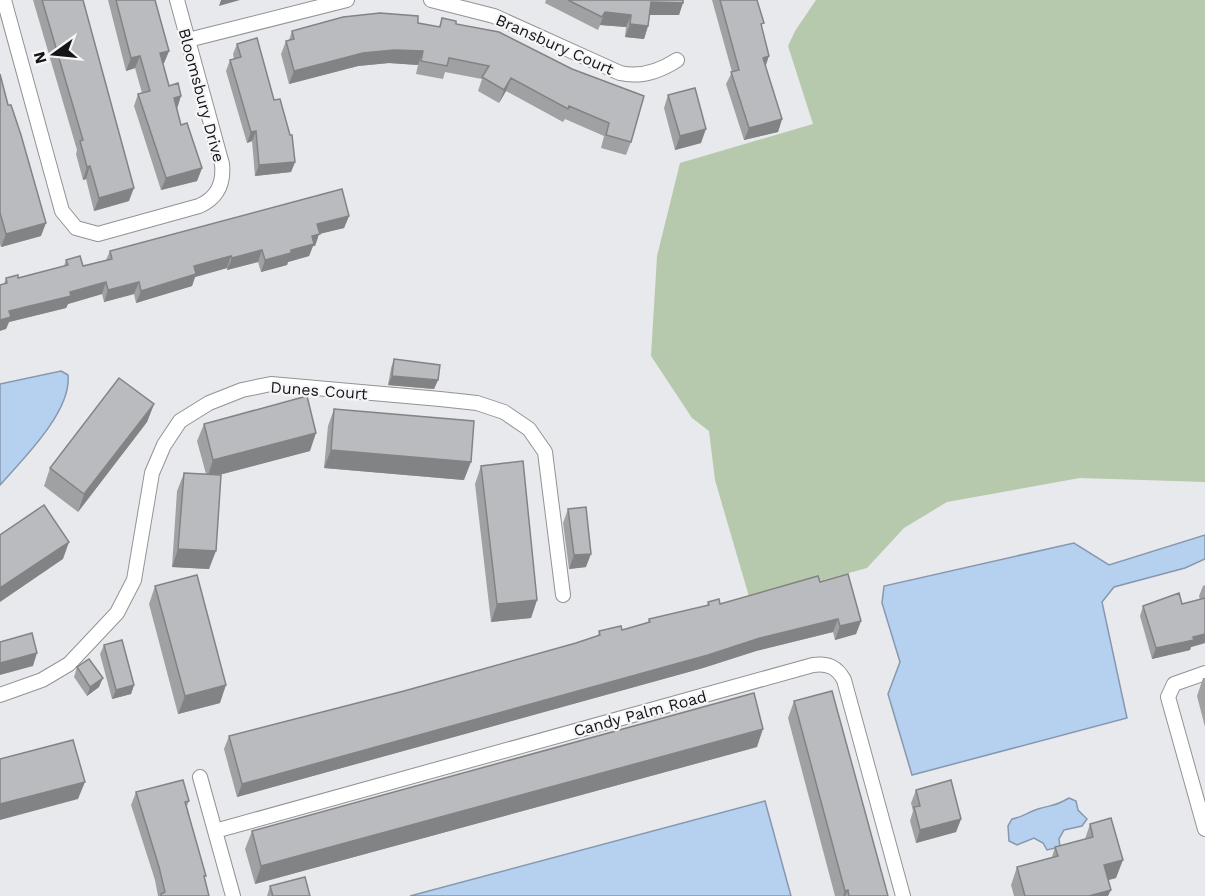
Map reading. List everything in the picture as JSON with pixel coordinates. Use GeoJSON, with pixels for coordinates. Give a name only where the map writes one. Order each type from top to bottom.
{"type":"FeatureCollection","features":[{"type":"Feature","properties":{"kind":"street","name":"Bloomsbury Drive"},"geometry":{"type":"LineString","coordinates":[[4,0],[62,211],[70,224],[90,234],[106,232],[199,206],[207,202],[218,190],[223,174],[222,164],[177,0]]}},
{"type":"Feature","properties":{"kind":"street"},"geometry":{"type":"LineString","coordinates":[[188,40],[347,0]]}},
{"type":"Feature","properties":{"kind":"street","name":"Bransbury Court"},"geometry":{"type":"LineString","coordinates":[[431,0],[494,16],[631,76],[650,73],[677,60]]}},
{"type":"Feature","properties":{"kind":"street","name":"Dunes Court"},"geometry":{"type":"LineString","coordinates":[[0,695],[42,680],[69,664],[117,613],[134,580],[152,473],[164,445],[180,421],[209,403],[242,390],[272,384],[477,403],[504,412],[529,429],[545,452],[563,595]]}},
{"type":"Feature","properties":{"kind":"street","name":"Candy Palm Road"},"geometry":{"type":"LineString","coordinates":[[214,831],[813,665],[826,664],[837,670],[844,681],[903,896]]}},
{"type":"Feature","properties":{"kind":"street"},"geometry":{"type":"LineString","coordinates":[[1205,673],[1183,680],[1171,687],[1169,702],[1205,829]]}},
{"type":"Feature","properties":{"kind":"street"},"geometry":{"type":"LineString","coordinates":[[200,777],[233,896]]}},
{"type":"Feature","properties":{"kind":"green space"},"geometry":{"type":"Polygon","coordinates":[[[816,0],[1205,0],[1205,482],[1080,478],[947,502],[904,528],[867,568],[750,600],[715,480],[709,431],[692,418],[651,356],[657,256],[680,163],[813,124],[788,46],[795,31],[816,0]]]}},
{"type":"Feature","properties":{"kind":"water"},"geometry":{"type":"Polygon","coordinates":[[[61,371],[68,375],[67,389],[54,419],[33,448],[0,485],[0,384],[61,371]]]}},
{"type":"Feature","properties":{"kind":"water"},"geometry":{"type":"Polygon","coordinates":[[[1205,535],[1205,559],[1185,568],[1114,587],[1102,602],[1127,718],[912,775],[888,694],[900,662],[882,603],[884,586],[1074,543],[1109,565],[1205,535]]]}},
{"type":"Feature","properties":{"kind":"water"},"geometry":{"type":"Polygon","coordinates":[[[1069,798],[1076,801],[1078,810],[1087,819],[1082,826],[1064,830],[1059,839],[1060,847],[1047,850],[1043,843],[1034,838],[1017,845],[1009,841],[1008,826],[1012,819],[1069,798]]]}},
{"type":"Feature","properties":{"kind":"water"},"geometry":{"type":"Polygon","coordinates":[[[765,801],[791,896],[410,896],[765,801]]]}},
{"type":"Feature","properties":{"kind":"building"},"geometry":{"type":"Polygon","coordinates":[[[42,0],[83,0],[134,188],[99,198],[90,166],[87,167],[80,141],[83,140],[42,0]]]}},
{"type":"Feature","properties":{"kind":"building"},"geometry":{"type":"Polygon","coordinates":[[[116,0],[155,0],[169,51],[160,53],[169,86],[178,83],[181,96],[174,98],[181,125],[187,123],[202,168],[166,178],[138,94],[150,91],[140,56],[131,58],[116,0]]]}},
{"type":"Feature","properties":{"kind":"building"},"geometry":{"type":"Polygon","coordinates":[[[568,0],[683,0],[683,3],[651,2],[648,26],[630,24],[631,15],[605,12],[602,17],[568,0]]]}},
{"type":"Feature","properties":{"kind":"building"},"geometry":{"type":"Polygon","coordinates":[[[720,0],[757,0],[764,23],[761,24],[769,56],[763,58],[782,119],[749,128],[731,72],[739,70],[720,0]]]}},
{"type":"Feature","properties":{"kind":"building"},"geometry":{"type":"Polygon","coordinates":[[[380,13],[418,16],[418,23],[440,27],[442,18],[456,21],[456,24],[499,32],[572,69],[644,96],[631,142],[606,135],[609,123],[569,106],[568,109],[511,78],[504,90],[482,77],[489,66],[449,58],[447,66],[421,61],[423,51],[394,50],[363,53],[294,71],[286,41],[294,39],[292,31],[343,17],[380,13]]]}},
{"type":"Feature","properties":{"kind":"building"},"geometry":{"type":"Polygon","coordinates":[[[257,38],[274,100],[280,99],[290,135],[292,135],[295,162],[259,165],[256,131],[251,132],[230,60],[241,57],[237,44],[257,38]]]}},
{"type":"Feature","properties":{"kind":"building"},"geometry":{"type":"Polygon","coordinates":[[[0,74],[8,105],[11,105],[21,135],[46,223],[6,234],[0,213],[0,74]]]}},
{"type":"Feature","properties":{"kind":"building"},"geometry":{"type":"Polygon","coordinates":[[[695,88],[706,129],[680,136],[668,95],[695,88]]]}},
{"type":"Feature","properties":{"kind":"building"},"geometry":{"type":"Polygon","coordinates":[[[342,189],[349,216],[317,224],[320,234],[312,236],[314,244],[291,250],[291,253],[265,260],[262,250],[232,258],[231,256],[194,266],[196,274],[141,291],[139,282],[108,290],[106,282],[70,292],[71,296],[9,311],[11,317],[0,320],[0,285],[7,283],[6,278],[18,275],[18,278],[68,265],[66,260],[80,256],[83,266],[112,259],[110,251],[342,189]]]}},
{"type":"Feature","properties":{"kind":"building"},"geometry":{"type":"Polygon","coordinates":[[[394,359],[440,365],[438,380],[392,376],[394,359]]]}},
{"type":"Feature","properties":{"kind":"building"},"geometry":{"type":"Polygon","coordinates":[[[119,378],[154,404],[84,494],[50,468],[119,378]]]}},
{"type":"Feature","properties":{"kind":"building"},"geometry":{"type":"Polygon","coordinates":[[[307,396],[316,433],[213,460],[204,424],[307,396]]]}},
{"type":"Feature","properties":{"kind":"building"},"geometry":{"type":"Polygon","coordinates":[[[334,409],[474,421],[471,462],[331,450],[334,409]]]}},
{"type":"Feature","properties":{"kind":"building"},"geometry":{"type":"Polygon","coordinates":[[[523,461],[537,600],[497,604],[481,466],[523,461]]]}},
{"type":"Feature","properties":{"kind":"building"},"geometry":{"type":"Polygon","coordinates":[[[184,473],[221,475],[216,551],[178,549],[184,473]]]}},
{"type":"Feature","properties":{"kind":"building"},"geometry":{"type":"Polygon","coordinates":[[[44,505],[69,542],[0,588],[0,535],[44,505]]]}},
{"type":"Feature","properties":{"kind":"building"},"geometry":{"type":"Polygon","coordinates":[[[586,507],[591,554],[574,555],[568,509],[586,507]]]}},
{"type":"Feature","properties":{"kind":"building"},"geometry":{"type":"Polygon","coordinates":[[[848,574],[861,621],[840,626],[838,619],[760,638],[708,655],[242,784],[229,736],[404,691],[576,643],[600,635],[599,631],[621,626],[622,630],[650,622],[649,619],[709,605],[708,602],[719,599],[720,604],[818,576],[820,582],[848,574]]]}},
{"type":"Feature","properties":{"kind":"building"},"geometry":{"type":"Polygon","coordinates":[[[197,575],[226,685],[185,696],[155,586],[197,575]]]}},
{"type":"Feature","properties":{"kind":"building"},"geometry":{"type":"Polygon","coordinates":[[[1179,593],[1182,604],[1205,598],[1205,634],[1193,637],[1194,640],[1156,648],[1143,606],[1179,593]]]}},
{"type":"Feature","properties":{"kind":"building"},"geometry":{"type":"Polygon","coordinates":[[[32,633],[37,653],[0,663],[0,642],[32,633]]]}},
{"type":"Feature","properties":{"kind":"building"},"geometry":{"type":"Polygon","coordinates":[[[122,640],[134,685],[116,690],[104,645],[122,640]]]}},
{"type":"Feature","properties":{"kind":"building"},"geometry":{"type":"Polygon","coordinates":[[[89,659],[103,678],[90,687],[77,667],[89,659]]]}},
{"type":"Feature","properties":{"kind":"building"},"geometry":{"type":"Polygon","coordinates":[[[832,691],[888,896],[849,896],[848,890],[845,891],[794,701],[832,691]]]}},
{"type":"Feature","properties":{"kind":"building"},"geometry":{"type":"Polygon","coordinates":[[[754,693],[763,729],[261,866],[252,831],[754,693]]]}},
{"type":"Feature","properties":{"kind":"building"},"geometry":{"type":"Polygon","coordinates":[[[73,740],[85,782],[0,804],[0,759],[73,740]]]}},
{"type":"Feature","properties":{"kind":"building"},"geometry":{"type":"Polygon","coordinates":[[[183,780],[189,801],[185,802],[206,876],[204,876],[209,896],[161,896],[165,892],[159,867],[136,792],[183,780]]]}},
{"type":"Feature","properties":{"kind":"building"},"geometry":{"type":"Polygon","coordinates":[[[951,780],[961,819],[920,830],[914,807],[920,806],[916,790],[951,780]]]}},
{"type":"Feature","properties":{"kind":"building"},"geometry":{"type":"Polygon","coordinates":[[[1111,818],[1123,860],[1104,865],[1111,890],[1089,896],[1025,896],[1017,867],[1058,856],[1055,847],[1093,837],[1090,824],[1111,818]]]}},
{"type":"Feature","properties":{"kind":"building"},"geometry":{"type":"Polygon","coordinates":[[[305,877],[310,896],[273,896],[270,886],[305,877]]]}}]}
